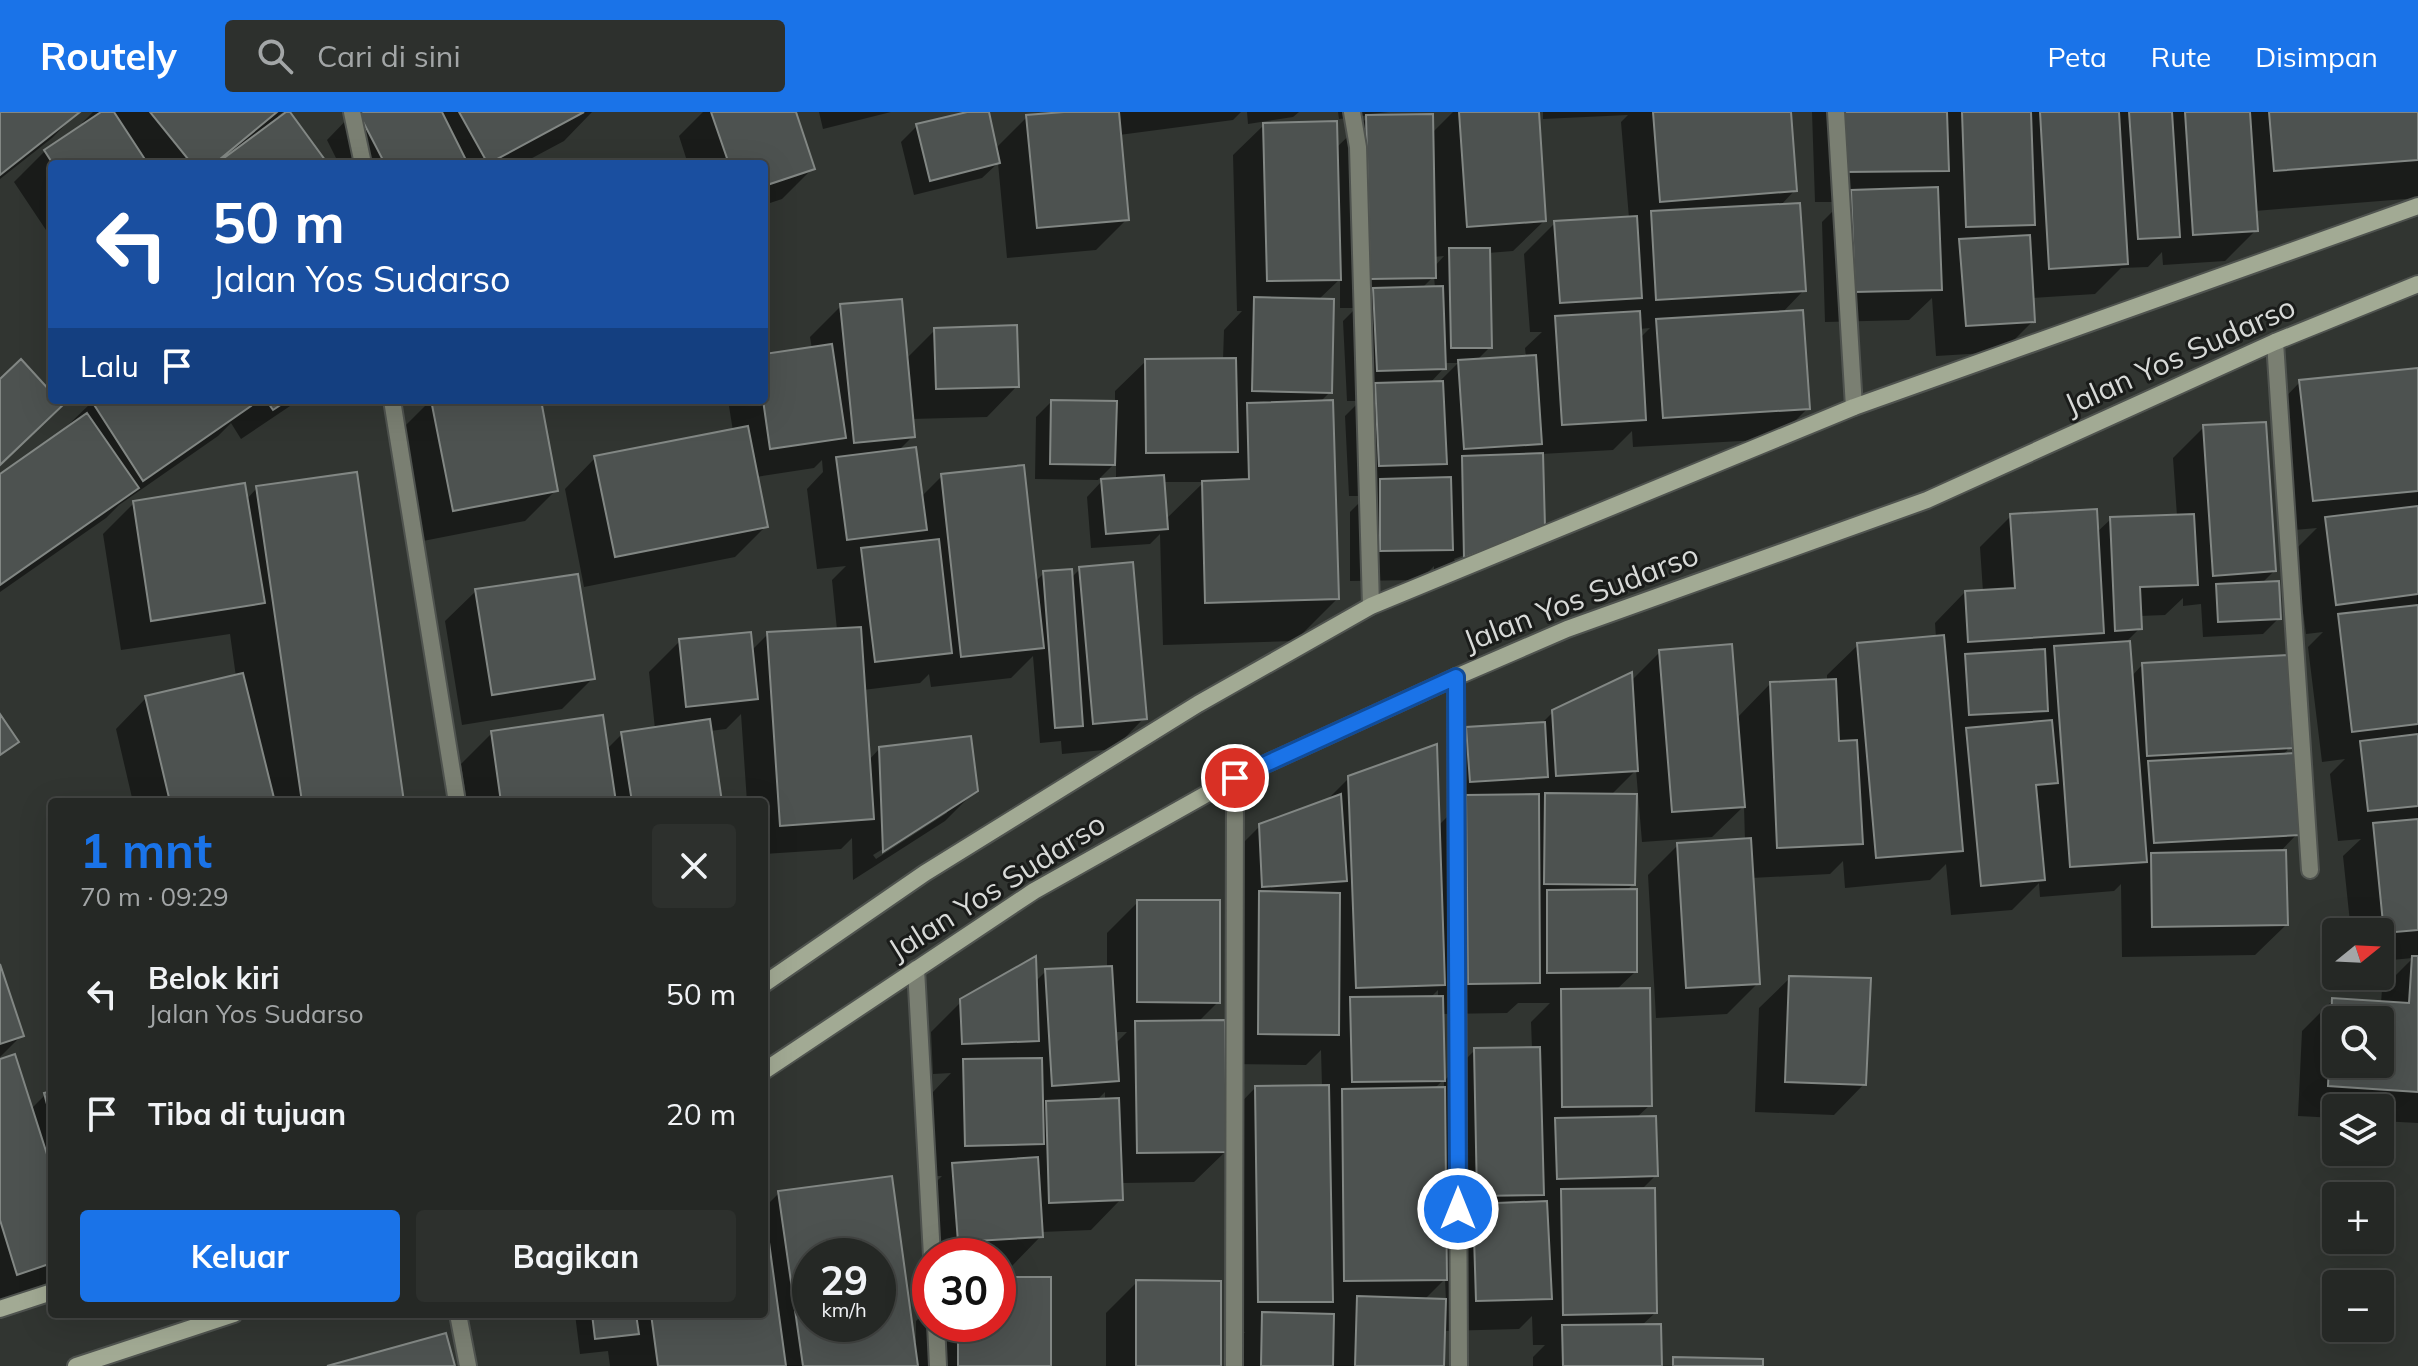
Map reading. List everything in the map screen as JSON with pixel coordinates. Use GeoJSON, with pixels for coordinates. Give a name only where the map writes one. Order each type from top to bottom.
{"type":"FeatureCollection","features":[{"type":"Feature","properties":{"kind":"main road","name":"Jalan Yos Sudarso"},"geometry":{"type":"LineString","coordinates":[[768,981],[925,873],[1172,720],[1371,606],[1854,407],[2418,206]]}},
{"type":"Feature","properties":{"kind":"main road","name":"Jalan Yos Sudarso"},"geometry":{"type":"LineString","coordinates":[[768,1068],[1034,891],[1235,778],[1567,629],[1927,500],[2275,342],[2418,284]]}},
{"type":"Feature","properties":{"kind":"main road"},"geometry":{"type":"LineString","coordinates":[[0,1309],[48,1293]]}},
{"type":"Feature","properties":{"kind":"main road"},"geometry":{"type":"LineString","coordinates":[[76,1366],[222,1318]]}},
{"type":"Feature","properties":{"kind":"street"},"geometry":{"type":"LineString","coordinates":[[352,112],[362,160]]}},
{"type":"Feature","properties":{"kind":"street"},"geometry":{"type":"LineString","coordinates":[[1352,112],[1358,147],[1371,606]]}},
{"type":"Feature","properties":{"kind":"street"},"geometry":{"type":"LineString","coordinates":[[1836,112],[1854,407]]}},
{"type":"Feature","properties":{"kind":"street"},"geometry":{"type":"LineString","coordinates":[[2275,342],[2310,870]]}},
{"type":"Feature","properties":{"kind":"street"},"geometry":{"type":"LineString","coordinates":[[393,404],[456,798]]}},
{"type":"Feature","properties":{"kind":"street"},"geometry":{"type":"LineString","coordinates":[[1456,677],[1459,1366]]}},
{"type":"Feature","properties":{"kind":"street"},"geometry":{"type":"LineString","coordinates":[[1234,1366],[1235,778]]}},
{"type":"Feature","properties":{"kind":"street"},"geometry":{"type":"LineString","coordinates":[[916,969],[931,1238]]}},
{"type":"Feature","properties":{"kind":"street"},"geometry":{"type":"LineString","coordinates":[[459,1318],[468,1366]]}},
{"type":"Feature","properties":{"kind":"street"},"geometry":{"type":"LineString","coordinates":[[937,1342],[938,1366]]}},
{"type":"Feature","properties":{"kind":"building"},"geometry":{"type":"Polygon","coordinates":[[[0,112],[80,112],[0,175],[0,112]]]}},
{"type":"Feature","properties":{"kind":"building"},"geometry":{"type":"Polygon","coordinates":[[[101,112],[114,112],[145,160],[50,160],[44,150],[101,112]]]}},
{"type":"Feature","properties":{"kind":"building"},"geometry":{"type":"Polygon","coordinates":[[[150,112],[277,112],[219,160],[189,160],[150,112]]]}},
{"type":"Feature","properties":{"kind":"building"},"geometry":{"type":"Polygon","coordinates":[[[290,112],[325,160],[221,160],[290,112]]]}},
{"type":"Feature","properties":{"kind":"building"},"geometry":{"type":"Polygon","coordinates":[[[358,112],[442,112],[466,160],[383,160],[358,112]]]}},
{"type":"Feature","properties":{"kind":"building"},"geometry":{"type":"Polygon","coordinates":[[[459,112],[584,112],[495,160],[486,160],[459,112]]]}},
{"type":"Feature","properties":{"kind":"building"},"geometry":{"type":"Polygon","coordinates":[[[711,112],[796,112],[815,169],[768,185],[768,160],[728,160],[711,112]]]}},
{"type":"Feature","properties":{"kind":"building"},"geometry":{"type":"Polygon","coordinates":[[[967,112],[989,112],[1000,163],[930,181],[916,124],[967,112]]]}},
{"type":"Feature","properties":{"kind":"building"},"geometry":{"type":"Polygon","coordinates":[[[1119,112],[1129,220],[1037,228],[1026,115],[1119,112]]]}},
{"type":"Feature","properties":{"kind":"building"},"geometry":{"type":"Polygon","coordinates":[[[1459,112],[1539,112],[1546,221],[1467,227],[1459,112]]]}},
{"type":"Feature","properties":{"kind":"building"},"geometry":{"type":"Polygon","coordinates":[[[1653,112],[1791,112],[1797,191],[1660,202],[1653,112]]]}},
{"type":"Feature","properties":{"kind":"building"},"geometry":{"type":"Polygon","coordinates":[[[1843,112],[1947,112],[1949,171],[1845,172],[1843,112]]]}},
{"type":"Feature","properties":{"kind":"building"},"geometry":{"type":"Polygon","coordinates":[[[1962,112],[2031,112],[2035,225],[1966,227],[1962,112]]]}},
{"type":"Feature","properties":{"kind":"building"},"geometry":{"type":"Polygon","coordinates":[[[2040,112],[2119,112],[2128,264],[2049,269],[2040,112]]]}},
{"type":"Feature","properties":{"kind":"building"},"geometry":{"type":"Polygon","coordinates":[[[2129,112],[2172,112],[2180,237],[2138,239],[2129,112]]]}},
{"type":"Feature","properties":{"kind":"building"},"geometry":{"type":"Polygon","coordinates":[[[2185,112],[2250,112],[2258,231],[2193,235],[2185,112]]]}},
{"type":"Feature","properties":{"kind":"building"},"geometry":{"type":"Polygon","coordinates":[[[2269,112],[2418,112],[2418,160],[2274,171],[2269,112]]]}},
{"type":"Feature","properties":{"kind":"building"},"geometry":{"type":"Polygon","coordinates":[[[1433,114],[1436,278],[1370,279],[1366,115],[1433,114]]]}},
{"type":"Feature","properties":{"kind":"building"},"geometry":{"type":"Polygon","coordinates":[[[1337,121],[1341,280],[1267,281],[1263,123],[1337,121]]]}},
{"type":"Feature","properties":{"kind":"building"},"geometry":{"type":"Polygon","coordinates":[[[1938,187],[1942,290],[1855,292],[1851,190],[1938,187]]]}},
{"type":"Feature","properties":{"kind":"building"},"geometry":{"type":"Polygon","coordinates":[[[1800,203],[1806,291],[1656,300],[1651,211],[1800,203]]]}},
{"type":"Feature","properties":{"kind":"building"},"geometry":{"type":"Polygon","coordinates":[[[1637,216],[1642,298],[1560,303],[1554,221],[1637,216]]]}},
{"type":"Feature","properties":{"kind":"building"},"geometry":{"type":"Polygon","coordinates":[[[2030,235],[2035,322],[1966,326],[1959,239],[2030,235]]]}},
{"type":"Feature","properties":{"kind":"building"},"geometry":{"type":"Polygon","coordinates":[[[1449,248],[1490,248],[1492,348],[1451,348],[1449,248]]]}},
{"type":"Feature","properties":{"kind":"building"},"geometry":{"type":"Polygon","coordinates":[[[1443,286],[1446,369],[1377,371],[1373,288],[1443,286]]]}},
{"type":"Feature","properties":{"kind":"building"},"geometry":{"type":"Polygon","coordinates":[[[1254,297],[1334,299],[1332,393],[1252,391],[1254,297]]]}},
{"type":"Feature","properties":{"kind":"building"},"geometry":{"type":"Polygon","coordinates":[[[902,299],[915,437],[854,443],[840,304],[902,299]]]}},
{"type":"Feature","properties":{"kind":"building"},"geometry":{"type":"Polygon","coordinates":[[[1803,310],[1810,409],[1663,418],[1656,319],[1803,310]]]}},
{"type":"Feature","properties":{"kind":"building"},"geometry":{"type":"Polygon","coordinates":[[[1640,311],[1646,420],[1562,425],[1555,316],[1640,311]]]}},
{"type":"Feature","properties":{"kind":"building"},"geometry":{"type":"Polygon","coordinates":[[[1017,325],[1019,387],[936,389],[934,328],[1017,325]]]}},
{"type":"Feature","properties":{"kind":"building"},"geometry":{"type":"Polygon","coordinates":[[[832,344],[846,438],[770,449],[764,404],[768,404],[768,353],[832,344]]]}},
{"type":"Feature","properties":{"kind":"building"},"geometry":{"type":"Polygon","coordinates":[[[1536,355],[1542,444],[1464,449],[1458,360],[1536,355]]]}},
{"type":"Feature","properties":{"kind":"building"},"geometry":{"type":"Polygon","coordinates":[[[1236,358],[1238,452],[1146,453],[1145,359],[1236,358]]]}},
{"type":"Feature","properties":{"kind":"building"},"geometry":{"type":"Polygon","coordinates":[[[21,359],[48,389],[48,404],[63,405],[0,465],[0,379],[21,359]]]}},
{"type":"Feature","properties":{"kind":"building"},"geometry":{"type":"Polygon","coordinates":[[[2418,368],[2418,491],[2313,501],[2299,380],[2418,368]]]}},
{"type":"Feature","properties":{"kind":"building"},"geometry":{"type":"Polygon","coordinates":[[[1443,381],[1447,464],[1379,466],[1375,383],[1443,381]]]}},
{"type":"Feature","properties":{"kind":"building"},"geometry":{"type":"Polygon","coordinates":[[[1051,400],[1117,401],[1115,465],[1050,464],[1051,400]]]}},
{"type":"Feature","properties":{"kind":"building"},"geometry":{"type":"Polygon","coordinates":[[[1333,400],[1339,599],[1205,603],[1202,481],[1249,479],[1247,403],[1333,400]]]}},
{"type":"Feature","properties":{"kind":"building"},"geometry":{"type":"Polygon","coordinates":[[[94,404],[250,404],[251,406],[143,481],[94,404]]]}},
{"type":"Feature","properties":{"kind":"building"},"geometry":{"type":"Polygon","coordinates":[[[432,404],[542,404],[558,491],[453,511],[432,404]]]}},
{"type":"Feature","properties":{"kind":"building"},"geometry":{"type":"Polygon","coordinates":[[[87,413],[139,488],[0,585],[0,474],[87,413]]]}},
{"type":"Feature","properties":{"kind":"building"},"geometry":{"type":"Polygon","coordinates":[[[2266,422],[2276,571],[2213,576],[2203,425],[2266,422]]]}},
{"type":"Feature","properties":{"kind":"building"},"geometry":{"type":"Polygon","coordinates":[[[748,426],[768,527],[615,557],[594,456],[748,426]]]}},
{"type":"Feature","properties":{"kind":"building"},"geometry":{"type":"Polygon","coordinates":[[[916,447],[927,530],[847,540],[836,457],[916,447]]]}},
{"type":"Feature","properties":{"kind":"building"},"geometry":{"type":"Polygon","coordinates":[[[1543,453],[1545,527],[1464,558],[1462,456],[1543,453]]]}},
{"type":"Feature","properties":{"kind":"building"},"geometry":{"type":"Polygon","coordinates":[[[1024,465],[1044,648],[961,657],[941,474],[1024,465]]]}},
{"type":"Feature","properties":{"kind":"building"},"geometry":{"type":"Polygon","coordinates":[[[357,472],[403,798],[301,798],[256,486],[357,472]]]}},
{"type":"Feature","properties":{"kind":"building"},"geometry":{"type":"Polygon","coordinates":[[[1164,475],[1168,529],[1106,534],[1101,479],[1164,475]]]}},
{"type":"Feature","properties":{"kind":"building"},"geometry":{"type":"Polygon","coordinates":[[[1451,477],[1453,550],[1380,551],[1380,479],[1451,477]]]}},
{"type":"Feature","properties":{"kind":"building"},"geometry":{"type":"Polygon","coordinates":[[[245,483],[265,603],[151,621],[133,501],[245,483]]]}},
{"type":"Feature","properties":{"kind":"building"},"geometry":{"type":"Polygon","coordinates":[[[2418,506],[2418,594],[2336,605],[2325,517],[2418,506]]]}},
{"type":"Feature","properties":{"kind":"building"},"geometry":{"type":"Polygon","coordinates":[[[2097,509],[2104,633],[1968,642],[1965,591],[2015,588],[2010,514],[2097,509]]]}},
{"type":"Feature","properties":{"kind":"building"},"geometry":{"type":"Polygon","coordinates":[[[2194,514],[2198,585],[2140,587],[2142,629],[2115,631],[2110,517],[2194,514]]]}},
{"type":"Feature","properties":{"kind":"building"},"geometry":{"type":"Polygon","coordinates":[[[939,539],[952,653],[875,662],[861,548],[939,539]]]}},
{"type":"Feature","properties":{"kind":"building"},"geometry":{"type":"Polygon","coordinates":[[[1133,562],[1147,719],[1093,724],[1079,567],[1133,562]]]}},
{"type":"Feature","properties":{"kind":"building"},"geometry":{"type":"Polygon","coordinates":[[[1072,569],[1083,726],[1055,728],[1043,571],[1072,569]]]}},
{"type":"Feature","properties":{"kind":"building"},"geometry":{"type":"Polygon","coordinates":[[[578,574],[595,679],[492,695],[475,589],[578,574]]]}},
{"type":"Feature","properties":{"kind":"building"},"geometry":{"type":"Polygon","coordinates":[[[2279,581],[2281,619],[2218,622],[2216,584],[2279,581]]]}},
{"type":"Feature","properties":{"kind":"building"},"geometry":{"type":"Polygon","coordinates":[[[2418,605],[2418,724],[2352,732],[2338,614],[2418,605]]]}},
{"type":"Feature","properties":{"kind":"building"},"geometry":{"type":"Polygon","coordinates":[[[861,627],[874,819],[780,826],[767,632],[861,627]]]}},
{"type":"Feature","properties":{"kind":"building"},"geometry":{"type":"Polygon","coordinates":[[[751,632],[758,699],[686,707],[679,639],[751,632]]]}},
{"type":"Feature","properties":{"kind":"building"},"geometry":{"type":"Polygon","coordinates":[[[1944,635],[1963,851],[1876,858],[1857,643],[1944,635]]]}},
{"type":"Feature","properties":{"kind":"building"},"geometry":{"type":"Polygon","coordinates":[[[2130,641],[2147,862],[2070,867],[2054,646],[2130,641]]]}},
{"type":"Feature","properties":{"kind":"building"},"geometry":{"type":"Polygon","coordinates":[[[1732,644],[1745,807],[1672,812],[1659,650],[1732,644]]]}},
{"type":"Feature","properties":{"kind":"building"},"geometry":{"type":"Polygon","coordinates":[[[2045,649],[2048,711],[1969,715],[1965,654],[2045,649]]]}},
{"type":"Feature","properties":{"kind":"building"},"geometry":{"type":"Polygon","coordinates":[[[2288,655],[2293,748],[2147,756],[2142,663],[2288,655]]]}},
{"type":"Feature","properties":{"kind":"building"},"geometry":{"type":"Polygon","coordinates":[[[1632,672],[1638,771],[1556,776],[1552,710],[1632,672]]]}},
{"type":"Feature","properties":{"kind":"building"},"geometry":{"type":"Polygon","coordinates":[[[243,673],[274,798],[169,798],[145,696],[243,673]]]}},
{"type":"Feature","properties":{"kind":"building"},"geometry":{"type":"Polygon","coordinates":[[[1836,679],[1839,741],[1857,740],[1863,844],[1777,848],[1770,682],[1836,679]]]}},
{"type":"Feature","properties":{"kind":"building"},"geometry":{"type":"Polygon","coordinates":[[[0,714],[19,742],[0,755],[0,714]]]}},
{"type":"Feature","properties":{"kind":"building"},"geometry":{"type":"Polygon","coordinates":[[[603,715],[615,798],[500,798],[491,731],[603,715]]]}},
{"type":"Feature","properties":{"kind":"building"},"geometry":{"type":"Polygon","coordinates":[[[710,719],[721,798],[631,798],[621,732],[710,719]]]}},
{"type":"Feature","properties":{"kind":"building"},"geometry":{"type":"Polygon","coordinates":[[[2052,720],[2058,783],[2036,785],[2045,880],[1981,886],[1966,728],[2052,720]]]}},
{"type":"Feature","properties":{"kind":"building"},"geometry":{"type":"Polygon","coordinates":[[[1545,722],[1548,777],[1470,782],[1466,727],[1545,722]]]}},
{"type":"Feature","properties":{"kind":"building"},"geometry":{"type":"Polygon","coordinates":[[[2418,734],[2418,806],[2368,811],[2360,741],[2418,734]]]}},
{"type":"Feature","properties":{"kind":"building"},"geometry":{"type":"Polygon","coordinates":[[[971,736],[978,791],[883,852],[879,747],[971,736]]]}},
{"type":"Feature","properties":{"kind":"building"},"geometry":{"type":"Polygon","coordinates":[[[1437,744],[1445,985],[1356,988],[1348,776],[1437,744]]]}},
{"type":"Feature","properties":{"kind":"building"},"geometry":{"type":"Polygon","coordinates":[[[2296,753],[2300,835],[2154,843],[2148,761],[2296,753]]]}},
{"type":"Feature","properties":{"kind":"building"},"geometry":{"type":"Polygon","coordinates":[[[1545,793],[1637,794],[1635,885],[1544,884],[1545,793]]]}},
{"type":"Feature","properties":{"kind":"building"},"geometry":{"type":"Polygon","coordinates":[[[1341,794],[1347,881],[1262,887],[1259,824],[1341,794]]]}},
{"type":"Feature","properties":{"kind":"building"},"geometry":{"type":"Polygon","coordinates":[[[1539,794],[1540,983],[1468,984],[1466,795],[1539,794]]]}},
{"type":"Feature","properties":{"kind":"building"},"geometry":{"type":"Polygon","coordinates":[[[2418,819],[2418,930],[2394,932],[2394,918],[2382,918],[2373,823],[2418,819]]]}},
{"type":"Feature","properties":{"kind":"building"},"geometry":{"type":"Polygon","coordinates":[[[1751,838],[1760,984],[1686,988],[1677,843],[1751,838]]]}},
{"type":"Feature","properties":{"kind":"building"},"geometry":{"type":"Polygon","coordinates":[[[2286,850],[2288,925],[2152,927],[2151,853],[2286,850]]]}},
{"type":"Feature","properties":{"kind":"building"},"geometry":{"type":"Polygon","coordinates":[[[1637,889],[1637,972],[1547,973],[1547,890],[1637,889]]]}},
{"type":"Feature","properties":{"kind":"building"},"geometry":{"type":"Polygon","coordinates":[[[1259,891],[1340,893],[1339,1035],[1258,1034],[1259,891]]]}},
{"type":"Feature","properties":{"kind":"building"},"geometry":{"type":"Polygon","coordinates":[[[1137,900],[1220,900],[1220,1003],[1137,1002],[1137,900]]]}},
{"type":"Feature","properties":{"kind":"building"},"geometry":{"type":"Polygon","coordinates":[[[1036,956],[1039,1041],[962,1044],[960,999],[1036,956]]]}},
{"type":"Feature","properties":{"kind":"building"},"geometry":{"type":"Polygon","coordinates":[[[2412,956],[2418,956],[2418,1092],[2328,1086],[2328,1078],[2394,1078],[2394,1006],[2332,1006],[2332,998],[2409,1003],[2412,956]]]}},
{"type":"Feature","properties":{"kind":"building"},"geometry":{"type":"Polygon","coordinates":[[[0,964],[24,1036],[0,1044],[0,964]]]}},
{"type":"Feature","properties":{"kind":"building"},"geometry":{"type":"Polygon","coordinates":[[[1112,966],[1119,1081],[1052,1086],[1045,969],[1112,966]]]}},
{"type":"Feature","properties":{"kind":"building"},"geometry":{"type":"Polygon","coordinates":[[[1789,976],[1871,978],[1866,1085],[1785,1082],[1789,976]]]}},
{"type":"Feature","properties":{"kind":"building"},"geometry":{"type":"Polygon","coordinates":[[[1650,988],[1652,1106],[1562,1107],[1561,989],[1650,988]]]}},
{"type":"Feature","properties":{"kind":"building"},"geometry":{"type":"Polygon","coordinates":[[[1443,996],[1445,1081],[1352,1082],[1350,997],[1443,996]]]}},
{"type":"Feature","properties":{"kind":"building"},"geometry":{"type":"Polygon","coordinates":[[[1225,1020],[1227,1152],[1137,1153],[1135,1021],[1225,1020]]]}},
{"type":"Feature","properties":{"kind":"building"},"geometry":{"type":"Polygon","coordinates":[[[1540,1047],[1544,1195],[1477,1196],[1474,1048],[1540,1047]]]}},
{"type":"Feature","properties":{"kind":"building"},"geometry":{"type":"Polygon","coordinates":[[[15,1054],[48,1157],[48,1264],[17,1275],[0,1220],[0,1059],[15,1054]]]}},
{"type":"Feature","properties":{"kind":"building"},"geometry":{"type":"Polygon","coordinates":[[[1042,1058],[1044,1144],[965,1146],[963,1059],[1042,1058]]]}},
{"type":"Feature","properties":{"kind":"building"},"geometry":{"type":"Polygon","coordinates":[[[1329,1085],[1333,1302],[1258,1302],[1255,1086],[1329,1085]]]}},
{"type":"Feature","properties":{"kind":"building"},"geometry":{"type":"Polygon","coordinates":[[[1445,1087],[1447,1280],[1344,1281],[1342,1089],[1445,1087]]]}},
{"type":"Feature","properties":{"kind":"building"},"geometry":{"type":"Polygon","coordinates":[[[1119,1098],[1123,1200],[1049,1203],[1046,1101],[1119,1098]]]}},
{"type":"Feature","properties":{"kind":"building"},"geometry":{"type":"Polygon","coordinates":[[[1656,1116],[1658,1176],[1557,1179],[1555,1118],[1656,1116]]]}},
{"type":"Feature","properties":{"kind":"building"},"geometry":{"type":"Polygon","coordinates":[[[1038,1157],[1043,1237],[958,1238],[952,1163],[1038,1157]]]}},
{"type":"Feature","properties":{"kind":"building"},"geometry":{"type":"Polygon","coordinates":[[[892,1176],[912,1342],[915,1342],[918,1366],[803,1366],[800,1342],[896,1342],[896,1238],[792,1238],[792,1289],[778,1191],[892,1176]]]}},
{"type":"Feature","properties":{"kind":"building"},"geometry":{"type":"Polygon","coordinates":[[[1655,1188],[1657,1313],[1563,1315],[1561,1189],[1655,1188]]]}},
{"type":"Feature","properties":{"kind":"building"},"geometry":{"type":"Polygon","coordinates":[[[1547,1201],[1552,1299],[1476,1301],[1473,1204],[1547,1201]]]}},
{"type":"Feature","properties":{"kind":"building"},"geometry":{"type":"Polygon","coordinates":[[[768,1235],[786,1366],[658,1366],[652,1318],[768,1318],[768,1235]]]}},
{"type":"Feature","properties":{"kind":"building"},"geometry":{"type":"Polygon","coordinates":[[[1016,1277],[1051,1277],[1051,1366],[958,1366],[958,1342],[1016,1342],[1016,1277]]]}},
{"type":"Feature","properties":{"kind":"building"},"geometry":{"type":"Polygon","coordinates":[[[1136,1280],[1221,1281],[1221,1366],[1136,1366],[1136,1280]]]}},
{"type":"Feature","properties":{"kind":"building"},"geometry":{"type":"Polygon","coordinates":[[[1357,1296],[1446,1299],[1444,1366],[1355,1366],[1357,1296]]]}},
{"type":"Feature","properties":{"kind":"building"},"geometry":{"type":"Polygon","coordinates":[[[1262,1312],[1334,1314],[1333,1366],[1261,1366],[1262,1312]]]}},
{"type":"Feature","properties":{"kind":"building"},"geometry":{"type":"Polygon","coordinates":[[[592,1318],[637,1318],[639,1334],[595,1339],[592,1318]]]}},
{"type":"Feature","properties":{"kind":"building"},"geometry":{"type":"Polygon","coordinates":[[[1661,1324],[1662,1366],[1563,1366],[1562,1325],[1661,1324]]]}},
{"type":"Feature","properties":{"kind":"building"},"geometry":{"type":"Polygon","coordinates":[[[446,1333],[455,1366],[327,1366],[446,1333]]]}},
{"type":"Feature","properties":{"kind":"building"},"geometry":{"type":"Polygon","coordinates":[[[1673,1357],[1763,1359],[1763,1366],[1673,1366],[1673,1357]]]}},
{"type":"Feature","properties":{"kind":"route"},"geometry":{"type":"LineString","coordinates":[[1235,778],[1456,677],[1458,1209]]}}]}
